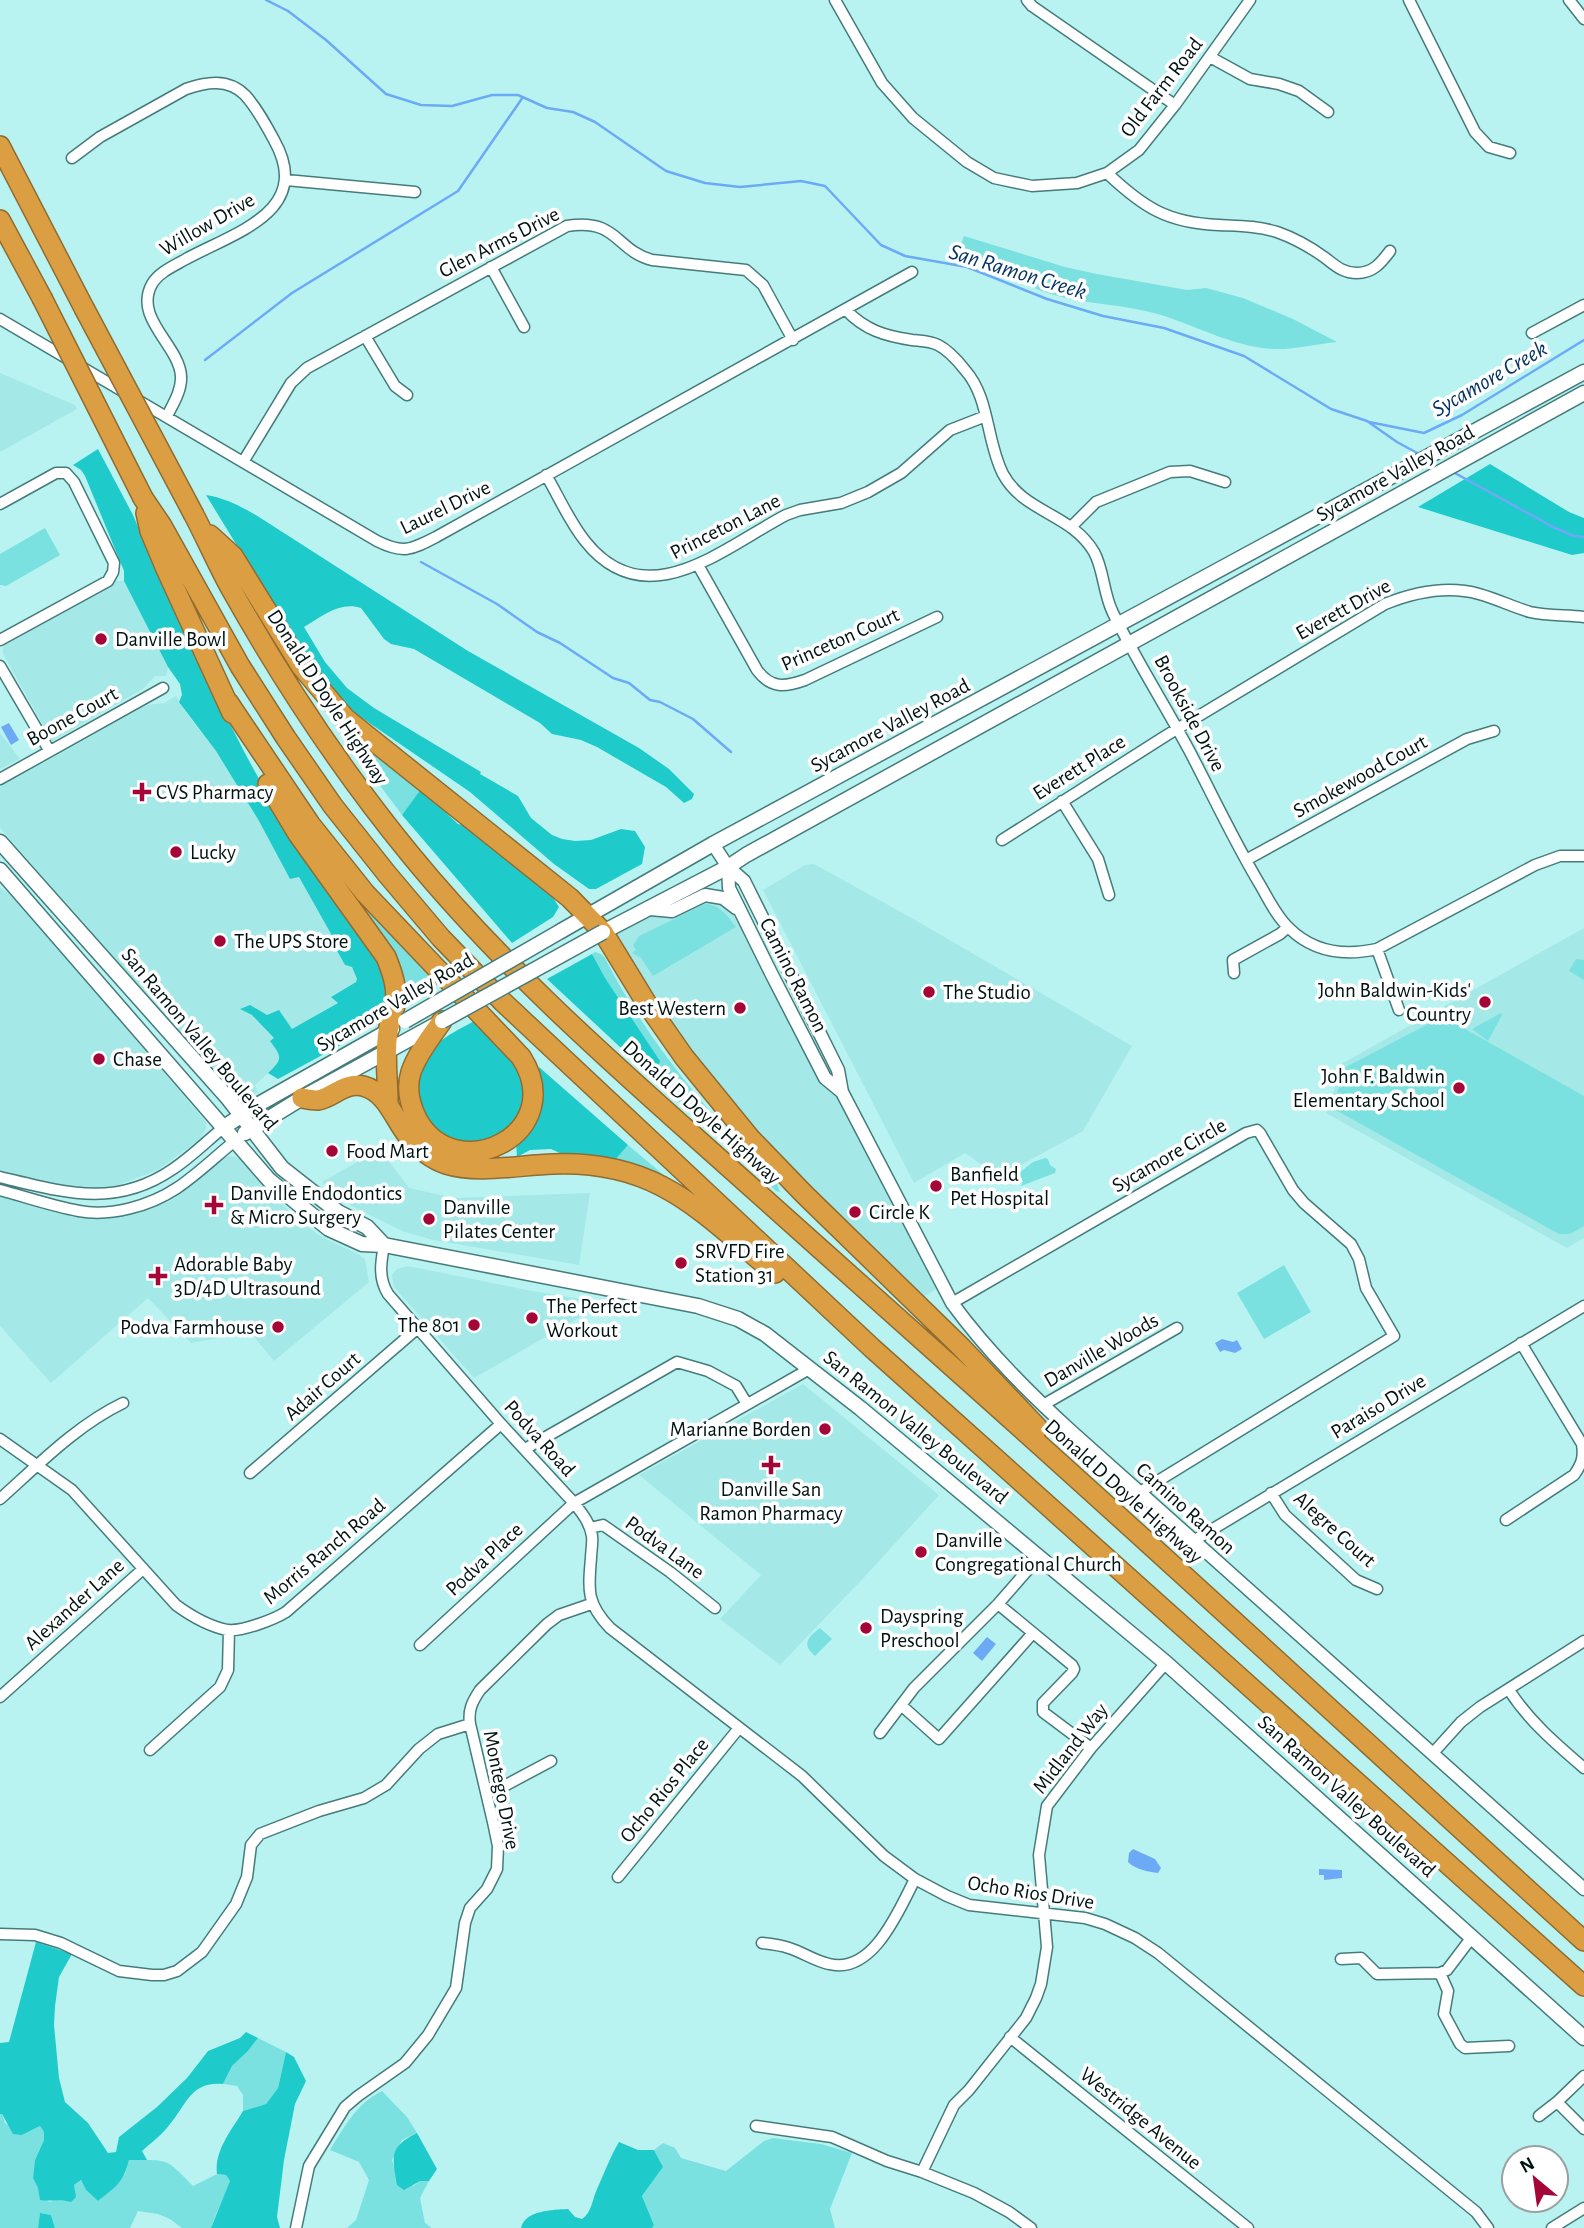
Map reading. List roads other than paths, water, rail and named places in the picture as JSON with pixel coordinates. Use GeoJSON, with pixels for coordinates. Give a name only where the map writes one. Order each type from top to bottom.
{"type":"FeatureCollection","features":[{"type":"Feature","properties":{"kind":"highway","name":"Donald D Doyle Highway"},"geometry":{"type":"LineString","coordinates":[[0,146],[229,584],[266,649],[358,787],[403,845],[465,917],[525,982],[582,1036],[1060,1463],[1584,1941]]}},
{"type":"Feature","properties":{"kind":"highway"},"geometry":{"type":"LineString","coordinates":[[0,220],[143,498],[205,658],[228,702],[285,789],[337,859],[394,924],[514,1049],[529,1069],[534,1101],[529,1116],[522,1128],[510,1139],[495,1147],[479,1152],[460,1151],[446,1146],[433,1139],[416,1117],[409,1089],[411,1074],[417,1059],[442,1021]]}},
{"type":"Feature","properties":{"kind":"highway"},"geometry":{"type":"LineString","coordinates":[[197,520],[233,556],[301,666],[345,718],[570,898],[603,932],[672,1040],[727,1112],[804,1194],[989,1376],[1048,1438],[1060,1463]]}},
{"type":"Feature","properties":{"kind":"highway"},"geometry":{"type":"LineString","coordinates":[[156,528],[240,666],[333,806],[441,938],[503,1002],[872,1348],[1584,1986]]}},
{"type":"Feature","properties":{"kind":"highway"},"geometry":{"type":"LineString","coordinates":[[228,702],[248,747],[298,834],[386,957],[396,992],[396,1026],[387,1051],[388,1103]]}},
{"type":"Feature","properties":{"kind":"highway"},"geometry":{"type":"LineString","coordinates":[[302,1098],[319,1100],[343,1087],[354,1085],[369,1088],[388,1103],[407,1134],[421,1149],[433,1158],[463,1168],[601,1165],[660,1183],[714,1223],[834,1326],[872,1348]]}},
{"type":"Feature","properties":{"kind":"main road","name":"Sycamore Valley Road"},"geometry":{"type":"LineString","coordinates":[[224,1127],[240,1115],[713,844],[1584,372]]}},
{"type":"Feature","properties":{"kind":"main road","name":"Sycamore Valley Road"},"geometry":{"type":"LineString","coordinates":[[236,1140],[302,1098],[603,932],[728,867],[1584,393]]}},
{"type":"Feature","properties":{"kind":"main road","name":"San Ramon Valley Boulevard"},"geometry":{"type":"LineString","coordinates":[[0,842],[220,1090],[282,1168],[324,1203],[367,1227],[384,1245]]}},
{"type":"Feature","properties":{"kind":"main road","name":"San Ramon Valley Boulevard"},"geometry":{"type":"LineString","coordinates":[[0,870],[269,1180],[329,1229],[362,1244],[384,1245],[698,1306],[751,1325],[811,1368],[1166,1663],[1584,2038]]}},
{"type":"Feature","properties":{"kind":"street","name":"Old Farm Road"},"geometry":{"type":"LineString","coordinates":[[835,0],[882,83],[913,118],[967,162],[994,178],[1032,186],[1077,183],[1107,173],[1139,150],[1175,106],[1250,0]]}},
{"type":"Feature","properties":{"kind":"street"},"geometry":{"type":"LineString","coordinates":[[1027,0],[1175,106]]}},
{"type":"Feature","properties":{"kind":"street"},"geometry":{"type":"LineString","coordinates":[[1409,0],[1475,132],[1489,147],[1510,153]]}},
{"type":"Feature","properties":{"kind":"street"},"geometry":{"type":"LineString","coordinates":[[1569,0],[1584,19]]}},
{"type":"Feature","properties":{"kind":"street"},"geometry":{"type":"LineString","coordinates":[[1210,57],[1250,79],[1299,91],[1328,112]]}},
{"type":"Feature","properties":{"kind":"street"},"geometry":{"type":"LineString","coordinates":[[72,158],[100,137],[186,89],[218,82],[244,93],[258,113],[285,162],[286,180],[415,192]]}},
{"type":"Feature","properties":{"kind":"street"},"geometry":{"type":"LineString","coordinates":[[1107,173],[1134,198],[1160,214],[1189,223],[1244,225],[1277,232],[1303,244],[1343,272],[1359,274],[1376,268],[1390,251]]}},
{"type":"Feature","properties":{"kind":"street","name":"Willow Drive"},"geometry":{"type":"LineString","coordinates":[[167,416],[180,389],[181,376],[177,363],[149,312],[148,297],[153,283],[164,271],[260,219],[276,205],[286,180]]}},
{"type":"Feature","properties":{"kind":"street","name":"Glen Arms Drive"},"geometry":{"type":"LineString","coordinates":[[243,461],[295,378],[307,368],[558,229],[576,225],[592,224],[610,232],[646,258],[746,270],[763,285],[793,340]]}},
{"type":"Feature","properties":{"kind":"street"},"geometry":{"type":"LineString","coordinates":[[491,267],[524,327]]}},
{"type":"Feature","properties":{"kind":"street","name":"Laurel Drive"},"geometry":{"type":"LineString","coordinates":[[0,319],[377,541],[390,548],[405,550],[436,537],[912,272]]}},
{"type":"Feature","properties":{"kind":"street"},"geometry":{"type":"LineString","coordinates":[[1532,333],[1584,305]]}},
{"type":"Feature","properties":{"kind":"street","name":"Brookside Drive"},"geometry":{"type":"LineString","coordinates":[[846,310],[874,331],[930,343],[947,351],[972,378],[986,416],[994,451],[1010,484],[1026,500],[1072,526],[1096,555],[1109,604],[1246,860],[1288,927],[1312,944],[1328,950],[1362,953],[1377,949],[1535,865],[1560,856],[1584,856]]}},
{"type":"Feature","properties":{"kind":"street"},"geometry":{"type":"LineString","coordinates":[[365,336],[395,386],[407,395]]}},
{"type":"Feature","properties":{"kind":"street","name":"Princeton Lane"},"geometry":{"type":"LineString","coordinates":[[547,475],[584,540],[594,551],[608,562],[632,573],[656,576],[698,565],[786,515],[841,503],[868,492],[901,472],[950,430],[986,416]]}},
{"type":"Feature","properties":{"kind":"street"},"geometry":{"type":"LineString","coordinates":[[1072,526],[1096,502],[1170,472],[1190,471],[1225,482]]}},
{"type":"Feature","properties":{"kind":"street"},"geometry":{"type":"LineString","coordinates":[[0,504],[56,473],[66,473],[75,482],[114,563],[108,581],[0,640]]}},
{"type":"Feature","properties":{"kind":"street","name":"Princeton Court"},"geometry":{"type":"LineString","coordinates":[[698,565],[762,678],[774,685],[792,685],[805,680],[937,617]]}},
{"type":"Feature","properties":{"kind":"street","name":"Everett Drive"},"geometry":{"type":"LineString","coordinates":[[1178,729],[1385,604],[1410,594],[1459,590],[1532,612],[1584,617]]}},
{"type":"Feature","properties":{"kind":"street"},"geometry":{"type":"LineString","coordinates":[[0,666],[49,750]]}},
{"type":"Feature","properties":{"kind":"street","name":"Boone Court"},"geometry":{"type":"LineString","coordinates":[[0,779],[163,688]]}},
{"type":"Feature","properties":{"kind":"street","name":"Everett Place"},"geometry":{"type":"LineString","coordinates":[[1002,840],[1178,729]]}},
{"type":"Feature","properties":{"kind":"street","name":"Smokewood Court"},"geometry":{"type":"LineString","coordinates":[[1246,860],[1467,738],[1494,731]]}},
{"type":"Feature","properties":{"kind":"street"},"geometry":{"type":"LineString","coordinates":[[1062,801],[1098,859],[1109,895]]}},
{"type":"Feature","properties":{"kind":"street","name":"Camino Ramon"},"geometry":{"type":"LineString","coordinates":[[713,844],[728,867],[744,881],[838,1070],[842,1092],[953,1303],[975,1334],[1043,1405],[1584,1889]]}},
{"type":"Feature","properties":{"kind":"street","name":"Camino Ramon"},"geometry":{"type":"LineString","coordinates":[[728,867],[729,888],[740,911],[825,1078],[842,1092]]}},
{"type":"Feature","properties":{"kind":"street"},"geometry":{"type":"LineString","coordinates":[[650,909],[672,911],[705,895],[723,898],[740,911]]}},
{"type":"Feature","properties":{"kind":"street"},"geometry":{"type":"LineString","coordinates":[[1234,973],[1233,960],[1288,927]]}},
{"type":"Feature","properties":{"kind":"street"},"geometry":{"type":"LineString","coordinates":[[1377,949],[1399,1010]]}},
{"type":"Feature","properties":{"kind":"street"},"geometry":{"type":"LineString","coordinates":[[0,1177],[72,1193],[117,1193],[146,1184],[171,1171],[224,1127]]}},
{"type":"Feature","properties":{"kind":"street","name":"Sycamore Circle"},"geometry":{"type":"LineString","coordinates":[[953,1303],[1246,1133],[1257,1130],[1260,1133],[1293,1190],[1351,1244],[1359,1259],[1366,1288],[1394,1336],[1140,1492]]}},
{"type":"Feature","properties":{"kind":"street"},"geometry":{"type":"LineString","coordinates":[[0,1190],[79,1212],[119,1210],[141,1205],[167,1194],[191,1178],[236,1140]]}},
{"type":"Feature","properties":{"kind":"street","name":"Podva Road"},"geometry":{"type":"LineString","coordinates":[[384,1245],[381,1267],[385,1288],[501,1424],[574,1503],[811,1368]]}},
{"type":"Feature","properties":{"kind":"street","name":"Paraiso Drive"},"geometry":{"type":"LineString","coordinates":[[1193,1541],[1584,1306]]}},
{"type":"Feature","properties":{"kind":"street","name":"Adair Court"},"geometry":{"type":"LineString","coordinates":[[250,1473],[419,1327]]}},
{"type":"Feature","properties":{"kind":"street","name":"Danville Woods"},"geometry":{"type":"LineString","coordinates":[[1043,1405],[1177,1328]]}},
{"type":"Feature","properties":{"kind":"street"},"geometry":{"type":"LineString","coordinates":[[1506,1520],[1574,1475],[1584,1456],[1582,1444],[1521,1343]]}},
{"type":"Feature","properties":{"kind":"street"},"geometry":{"type":"LineString","coordinates":[[525,1449],[677,1362],[708,1371],[736,1386],[747,1404]]}},
{"type":"Feature","properties":{"kind":"street"},"geometry":{"type":"LineString","coordinates":[[0,1500],[37,1465],[100,1414],[123,1403]]}},
{"type":"Feature","properties":{"kind":"street","name":"Morris Ranch Road"},"geometry":{"type":"LineString","coordinates":[[229,1630],[271,1621],[286,1612],[501,1424]]}},
{"type":"Feature","properties":{"kind":"street"},"geometry":{"type":"LineString","coordinates":[[0,1439],[72,1490],[176,1605],[194,1618],[229,1630],[228,1670],[220,1687],[150,1750]]}},
{"type":"Feature","properties":{"kind":"street","name":"Alegre Court"},"geometry":{"type":"LineString","coordinates":[[1271,1493],[1285,1515],[1346,1571],[1356,1580],[1377,1589]]}},
{"type":"Feature","properties":{"kind":"street"},"geometry":{"type":"LineString","coordinates":[[574,1503],[590,1528],[591,1604]]}},
{"type":"Feature","properties":{"kind":"street","name":"Podva Place"},"geometry":{"type":"LineString","coordinates":[[420,1645],[574,1503]]}},
{"type":"Feature","properties":{"kind":"street","name":"Podva Lane"},"geometry":{"type":"LineString","coordinates":[[590,1528],[603,1525],[621,1536],[715,1608]]}},
{"type":"Feature","properties":{"kind":"street"},"geometry":{"type":"LineString","coordinates":[[880,1733],[914,1688],[999,1604],[1040,1556]]}},
{"type":"Feature","properties":{"kind":"street","name":"Alexander Lane"},"geometry":{"type":"LineString","coordinates":[[0,1697],[143,1569]]}},
{"type":"Feature","properties":{"kind":"street","name":"Montego Drive"},"geometry":{"type":"LineString","coordinates":[[296,2228],[309,2166],[345,2107],[405,2063],[428,2035],[456,1988],[465,1923],[470,1908],[487,1889],[497,1869],[498,1846],[468,1711],[480,1690],[559,1615],[591,1604]]}},
{"type":"Feature","properties":{"kind":"street","name":"Ocho Rios Drive"},"geometry":{"type":"LineString","coordinates":[[591,1604],[610,1628],[802,1776],[884,1857],[915,1879],[969,1905],[1084,1918],[1105,1924],[1158,1952],[1476,2212],[1488,2228]]}},
{"type":"Feature","properties":{"kind":"street"},"geometry":{"type":"LineString","coordinates":[[999,1604],[1072,1665],[1074,1669],[1043,1703],[1044,1712],[1091,1748]]}},
{"type":"Feature","properties":{"kind":"street"},"geometry":{"type":"LineString","coordinates":[[901,1705],[939,1739],[1033,1633]]}},
{"type":"Feature","properties":{"kind":"street"},"geometry":{"type":"LineString","coordinates":[[1433,1753],[1461,1722],[1480,1707],[1584,1642]]}},
{"type":"Feature","properties":{"kind":"street","name":"Midland Way"},"geometry":{"type":"LineString","coordinates":[[922,2172],[954,2105],[1027,2018],[1041,1984],[1047,1947],[1039,1855],[1047,1806],[1091,1748],[1166,1663]]}},
{"type":"Feature","properties":{"kind":"street"},"geometry":{"type":"LineString","coordinates":[[1509,1690],[1523,1711],[1584,1768]]}},
{"type":"Feature","properties":{"kind":"street"},"geometry":{"type":"LineString","coordinates":[[0,1934],[35,1935],[61,1943],[119,1971],[164,1975],[177,1971],[202,1952],[236,1904],[247,1877],[251,1845],[260,1834],[320,1811],[364,1798],[386,1785],[419,1749],[438,1734],[470,1724]]}},
{"type":"Feature","properties":{"kind":"street","name":"Ocho Rios Place"},"geometry":{"type":"LineString","coordinates":[[618,1877],[739,1728]]}},
{"type":"Feature","properties":{"kind":"street"},"geometry":{"type":"LineString","coordinates":[[487,1790],[506,1785],[551,1761]]}},
{"type":"Feature","properties":{"kind":"street"},"geometry":{"type":"LineString","coordinates":[[762,1943],[789,1948],[831,1965],[850,1964],[868,1955],[889,1928],[915,1879]]}},
{"type":"Feature","properties":{"kind":"street"},"geometry":{"type":"LineString","coordinates":[[1341,1959],[1361,1958],[1377,1973],[1440,1973],[1447,1970],[1472,1937]]}},
{"type":"Feature","properties":{"kind":"street"},"geometry":{"type":"LineString","coordinates":[[1440,1973],[1448,1991],[1444,2014],[1460,2044],[1465,2048],[1509,2046]]}},
{"type":"Feature","properties":{"kind":"street","name":"Westridge Avenue"},"geometry":{"type":"LineString","coordinates":[[1010,2037],[1248,2228]]}},
{"type":"Feature","properties":{"kind":"street"},"geometry":{"type":"LineString","coordinates":[[1539,2116],[1584,2076]]}},
{"type":"Feature","properties":{"kind":"street"},"geometry":{"type":"LineString","coordinates":[[1557,2102],[1584,2129]]}},
{"type":"Feature","properties":{"kind":"street"},"geometry":{"type":"LineString","coordinates":[[756,2126],[832,2137],[887,2161],[974,2193],[1009,2212],[1031,2228]]}},
{"type":"Feature","properties":{"kind":"street"},"geometry":{"type":"LineString","coordinates":[[1552,2228],[1584,2208]]}},
{"type":"Feature","properties":{"kind":"waterway","name":"San Ramon Creek"},"geometry":{"type":"LineString","coordinates":[[266,0],[288,11],[326,40],[386,94],[421,105],[452,106],[492,95],[518,95],[547,108],[573,112],[595,122],[666,171],[705,183],[740,187],[801,181],[825,186],[881,245],[905,256],[967,267],[1047,299],[1103,316],[1164,328],[1244,356],[1331,409],[1367,421],[1419,454]]}},
{"type":"Feature","properties":{"kind":"waterway"},"geometry":{"type":"LineString","coordinates":[[205,360],[292,293],[458,191],[523,97]]}},
{"type":"Feature","properties":{"kind":"waterway","name":"Sycamore Creek"},"geometry":{"type":"LineString","coordinates":[[1369,422],[1424,433],[1462,415],[1584,340]]}},
{"type":"Feature","properties":{"kind":"waterway","name":"San Ramon Creek"},"geometry":{"type":"LineString","coordinates":[[1453,472],[1553,527],[1574,536],[1584,537]]}},
{"type":"Feature","properties":{"kind":"waterway"},"geometry":{"type":"LineString","coordinates":[[421,562],[497,604],[613,678],[629,683],[650,700],[660,702],[693,719],[731,752]]}},
{"type":"Feature","properties":{"kind":"place","name":"Danville Bowl"},"geometry":{"type":"Point","coordinates":[101,639]}},
{"type":"Feature","properties":{"kind":"place","name":"CVS Pharmacy"},"geometry":{"type":"Point","coordinates":[142,792]}},
{"type":"Feature","properties":{"kind":"place","name":"Lucky"},"geometry":{"type":"Point","coordinates":[176,852]}},
{"type":"Feature","properties":{"kind":"place","name":"The UPS Store"},"geometry":{"type":"Point","coordinates":[220,941]}},
{"type":"Feature","properties":{"kind":"place","name":"The Studio"},"geometry":{"type":"Point","coordinates":[929,992]}},
{"type":"Feature","properties":{"kind":"place","name":"John Baldwin-Kids' Country"},"geometry":{"type":"Point","coordinates":[1485,1002]}},
{"type":"Feature","properties":{"kind":"place","name":"Best Western"},"geometry":{"type":"Point","coordinates":[740,1008]}},
{"type":"Feature","properties":{"kind":"place","name":"Chase"},"geometry":{"type":"Point","coordinates":[99,1059]}},
{"type":"Feature","properties":{"kind":"place","name":"John F. Baldwin Elementary School"},"geometry":{"type":"Point","coordinates":[1459,1088]}},
{"type":"Feature","properties":{"kind":"place","name":"Food Mart"},"geometry":{"type":"Point","coordinates":[332,1151]}},
{"type":"Feature","properties":{"kind":"place","name":"Banfield Pet Hospital"},"geometry":{"type":"Point","coordinates":[936,1186]}},
{"type":"Feature","properties":{"kind":"place","name":"Danville Endodontics & Micro Surgery"},"geometry":{"type":"Point","coordinates":[214,1205]}},
{"type":"Feature","properties":{"kind":"place","name":"Circle K"},"geometry":{"type":"Point","coordinates":[855,1212]}},
{"type":"Feature","properties":{"kind":"place","name":"Danville Pilates Center"},"geometry":{"type":"Point","coordinates":[429,1219]}},
{"type":"Feature","properties":{"kind":"place","name":"SRVFD Fire Station 31"},"geometry":{"type":"Point","coordinates":[681,1263]}},
{"type":"Feature","properties":{"kind":"place","name":"Adorable Baby 3D/4D Ultrasound"},"geometry":{"type":"Point","coordinates":[158,1276]}},
{"type":"Feature","properties":{"kind":"place","name":"The Perfect Workout"},"geometry":{"type":"Point","coordinates":[532,1318]}},
{"type":"Feature","properties":{"kind":"place","name":"The 801"},"geometry":{"type":"Point","coordinates":[474,1325]}},
{"type":"Feature","properties":{"kind":"place","name":"Podva Farmhouse"},"geometry":{"type":"Point","coordinates":[278,1327]}},
{"type":"Feature","properties":{"kind":"place","name":"Marianne Borden"},"geometry":{"type":"Point","coordinates":[825,1429]}},
{"type":"Feature","properties":{"kind":"place","name":"Danville San Ramon Pharmacy"},"geometry":{"type":"Point","coordinates":[771,1465]}},
{"type":"Feature","properties":{"kind":"place","name":"Danville Congregational Church"},"geometry":{"type":"Point","coordinates":[921,1552]}},
{"type":"Feature","properties":{"kind":"place","name":"Dayspring Preschool"},"geometry":{"type":"Point","coordinates":[866,1628]}}]}
